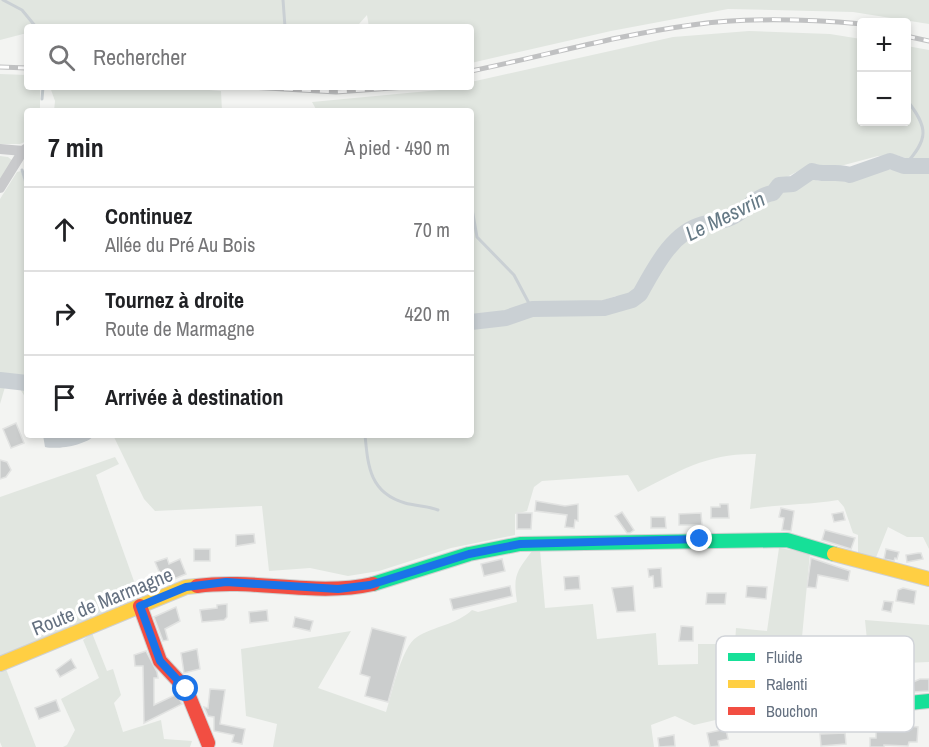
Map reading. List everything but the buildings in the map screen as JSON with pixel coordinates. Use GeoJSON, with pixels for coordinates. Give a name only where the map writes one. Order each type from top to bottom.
{"type":"FeatureCollection","features":[{"type":"Feature","properties":{"kind":"main road","name":"Route de Marmagne"},"geometry":{"type":"LineString","coordinates":[[0,664],[186,587],[226,582],[338,589],[370,585],[469,554],[520,544],[788,540],[879,568],[929,579]]}},
{"type":"Feature","properties":{"kind":"main road"},"geometry":{"type":"LineString","coordinates":[[140,606],[160,661],[186,689],[208,743]]}},
{"type":"Feature","properties":{"kind":"main road"},"geometry":{"type":"LineString","coordinates":[[914,703],[929,701]]}},
{"type":"Feature","properties":{"kind":"street"},"geometry":{"type":"LineString","coordinates":[[0,149],[24,150]]}},
{"type":"Feature","properties":{"kind":"street"},"geometry":{"type":"LineString","coordinates":[[0,188],[24,152]]}},
{"type":"Feature","properties":{"kind":"shaded area"},"geometry":{"type":"Polygon","coordinates":[[[0,0],[929,0],[929,24],[911,21],[911,18],[891,18],[853,12],[728,9],[611,31],[474,62],[474,24],[368,24],[367,15],[359,24],[24,24],[24,34],[0,40],[0,0]]]}},
{"type":"Feature","properties":{"kind":"shaded area"},"geometry":{"type":"Polygon","coordinates":[[[749,31],[830,34],[857,38],[857,126],[911,126],[911,47],[929,50],[929,163],[896,155],[878,156],[829,169],[806,167],[779,181],[784,189],[795,189],[808,177],[818,181],[857,179],[874,169],[929,171],[929,549],[923,537],[907,537],[888,527],[875,560],[858,554],[858,535],[853,533],[844,507],[838,500],[750,509],[756,454],[739,454],[708,460],[681,470],[638,492],[628,475],[542,481],[534,487],[527,511],[515,514],[515,535],[451,548],[379,571],[348,576],[310,568],[269,571],[262,506],[155,511],[144,499],[114,438],[474,438],[474,327],[492,326],[534,313],[617,312],[616,296],[595,303],[552,301],[501,315],[474,317],[474,108],[315,108],[312,102],[439,90],[474,90],[474,81],[673,37],[749,31]]]}},
{"type":"Feature","properties":{"kind":"shaded area"},"geometry":{"type":"Polygon","coordinates":[[[0,74],[24,75],[24,90],[40,90],[40,108],[24,108],[24,142],[0,144],[0,74]]]}},
{"type":"Feature","properties":{"kind":"shaded area"},"geometry":{"type":"Polygon","coordinates":[[[51,90],[209,90],[221,91],[222,108],[54,108],[55,101],[51,90]]]}},
{"type":"Feature","properties":{"kind":"shaded area"},"geometry":{"type":"Polygon","coordinates":[[[0,156],[8,157],[13,161],[0,181],[0,156]]]}},
{"type":"Feature","properties":{"kind":"shaded area"},"geometry":{"type":"Polygon","coordinates":[[[21,171],[24,180],[24,395],[20,389],[5,387],[0,404],[0,199],[17,172],[21,171]]]}},
{"type":"Feature","properties":{"kind":"shaded area"},"geometry":{"type":"Polygon","coordinates":[[[44,438],[92,438],[72,446],[45,447],[44,438]]]}},
{"type":"Feature","properties":{"kind":"shaded area"},"geometry":{"type":"Polygon","coordinates":[[[115,457],[119,464],[96,475],[140,598],[0,656],[0,497],[115,457]]]}},
{"type":"Feature","properties":{"kind":"shaded area"},"geometry":{"type":"Polygon","coordinates":[[[779,548],[810,553],[802,636],[736,636],[736,628],[767,631],[779,548]]]}},
{"type":"Feature","properties":{"kind":"shaded area"},"geometry":{"type":"Polygon","coordinates":[[[540,550],[545,608],[593,604],[597,639],[656,633],[658,665],[698,664],[698,644],[716,644],[716,720],[694,725],[675,716],[651,725],[654,747],[273,747],[277,724],[246,716],[241,649],[351,631],[318,688],[386,712],[402,660],[411,642],[424,633],[459,619],[472,610],[478,612],[517,602],[515,586],[517,575],[532,551],[540,550]]]}},
{"type":"Feature","properties":{"kind":"shaded area"},"geometry":{"type":"Polygon","coordinates":[[[865,620],[929,625],[929,662],[914,663],[914,636],[867,636],[865,620]]]}},
{"type":"Feature","properties":{"kind":"shaded area"},"geometry":{"type":"Polygon","coordinates":[[[92,633],[107,671],[113,669],[121,695],[114,703],[123,732],[161,720],[164,739],[192,741],[190,747],[63,747],[67,745],[75,730],[61,699],[99,678],[83,640],[92,633]]]}},
{"type":"Feature","properties":{"kind":"shaded area"},"geometry":{"type":"Polygon","coordinates":[[[6,669],[36,747],[2,747],[0,742],[0,672],[6,669]]]}},
{"type":"Feature","properties":{"kind":"waterway"},"geometry":{"type":"LineString","coordinates":[[3,0],[22,10],[34,24]]}},
{"type":"Feature","properties":{"kind":"waterway"},"geometry":{"type":"LineString","coordinates":[[283,0],[285,24]]}},
{"type":"Feature","properties":{"kind":"waterway"},"geometry":{"type":"LineString","coordinates":[[42,99],[43,90]]}},
{"type":"Feature","properties":{"kind":"waterway"},"geometry":{"type":"LineString","coordinates":[[904,166],[918,148],[923,133],[919,118],[911,105]]}},
{"type":"Feature","properties":{"kind":"waterway","name":"Le Mesvrin"},"geometry":{"type":"LineString","coordinates":[[474,322],[506,318],[532,309],[604,308],[632,300],[640,294],[665,253],[682,235],[703,224],[730,218],[757,199],[773,193],[779,185],[793,184],[812,171],[850,175],[890,161],[904,166],[929,166]]}},
{"type":"Feature","properties":{"kind":"waterway"},"geometry":{"type":"LineString","coordinates":[[22,170],[24,176]]}},
{"type":"Feature","properties":{"kind":"waterway"},"geometry":{"type":"LineString","coordinates":[[474,220],[477,237],[514,275],[532,309]]}},
{"type":"Feature","properties":{"kind":"waterway","name":"Le Mesvrin"},"geometry":{"type":"LineString","coordinates":[[0,380],[24,383]]}},
{"type":"Feature","properties":{"kind":"waterway"},"geometry":{"type":"LineString","coordinates":[[365,438],[373,477],[384,493],[405,503],[438,510]]}},
{"type":"Feature","properties":{"kind":"railway"},"geometry":{"type":"LineString","coordinates":[[474,70],[636,34],[713,22],[777,20],[857,24]]}},
{"type":"Feature","properties":{"kind":"railway"},"geometry":{"type":"LineString","coordinates":[[911,37],[929,41]]}},
{"type":"Feature","properties":{"kind":"railway"},"geometry":{"type":"LineString","coordinates":[[0,67],[24,68]]}},
{"type":"Feature","properties":{"kind":"railway"},"geometry":{"type":"LineString","coordinates":[[301,90],[336,92],[364,90]]}},
{"type":"Feature","properties":{"kind":"traffic: fast"},"geometry":{"type":"LineString","coordinates":[[373,584],[469,554],[520,544],[787,540],[834,554]]}},
{"type":"Feature","properties":{"kind":"traffic: fast"},"geometry":{"type":"LineString","coordinates":[[914,703],[929,701]]}},
{"type":"Feature","properties":{"kind":"traffic: slow"},"geometry":{"type":"LineString","coordinates":[[834,554],[929,579]]}},
{"type":"Feature","properties":{"kind":"traffic: slow"},"geometry":{"type":"LineString","coordinates":[[0,664],[186,587],[197,586]]}},
{"type":"Feature","properties":{"kind":"traffic: jam"},"geometry":{"type":"LineString","coordinates":[[197,586],[241,584],[329,589],[373,584]]}},
{"type":"Feature","properties":{"kind":"traffic: jam"},"geometry":{"type":"LineString","coordinates":[[140,606],[160,661],[186,689],[208,743]]}},
{"type":"Feature","properties":{"kind":"route"},"geometry":{"type":"LineString","coordinates":[[186,689],[169,674],[160,661],[140,606],[186,587],[226,582],[338,589],[370,585],[469,554],[520,544],[700,539]]}}]}
